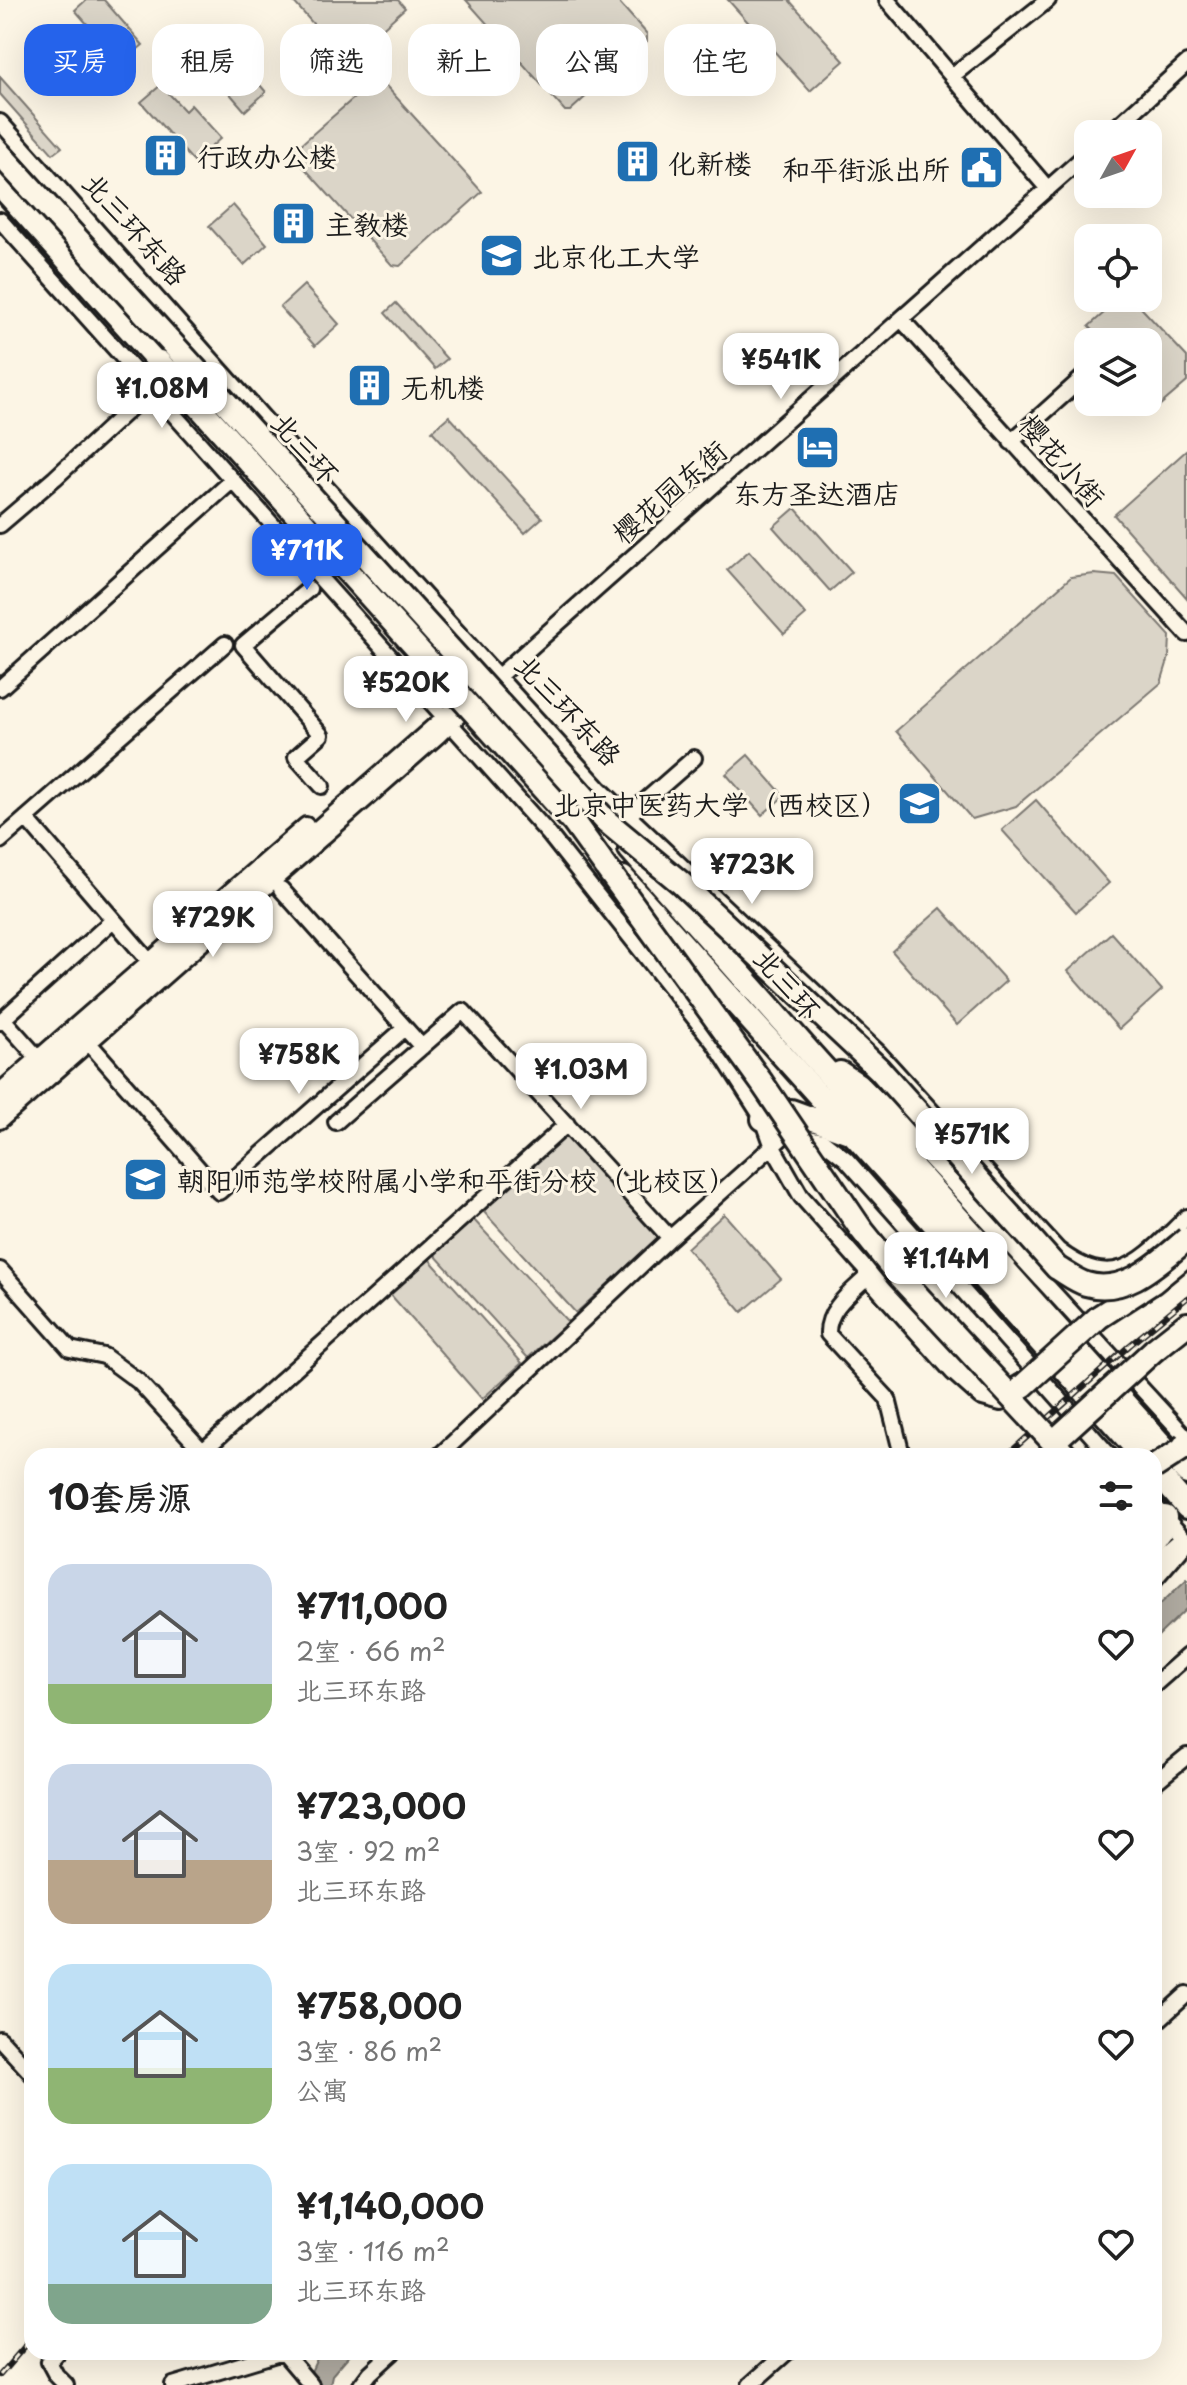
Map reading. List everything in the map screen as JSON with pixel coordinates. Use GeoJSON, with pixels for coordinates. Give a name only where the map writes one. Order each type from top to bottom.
{"type":"FeatureCollection","features":[{"type":"Feature","properties":{"kind":"highway","name":"北三环"},"geometry":{"type":"LineString","coordinates":[[0,154],[606,821],[811,1054],[1039,1324]]}},
{"type":"Feature","properties":{"kind":"highway","name":"北三环"},"geometry":{"type":"LineString","coordinates":[[0,185],[854,1134],[1039,1324]]}},
{"type":"Feature","properties":{"kind":"highway"},"geometry":{"type":"LineString","coordinates":[[606,821],[681,883],[879,1069],[1057,1268],[1086,1284],[1108,1286],[1136,1279],[1187,1239]]}},
{"type":"Feature","properties":{"kind":"highway"},"geometry":{"type":"LineString","coordinates":[[574,823],[762,1083],[861,1229],[899,1276],[1063,1446],[1154,1350],[1187,1324]]}},
{"type":"Feature","properties":{"kind":"highway"},"geometry":{"type":"LineString","coordinates":[[811,1054],[858,1085],[913,1140]]}},
{"type":"Feature","properties":{"kind":"highway"},"geometry":{"type":"LineString","coordinates":[[763,1119],[791,1111],[854,1134]]}},
{"type":"Feature","properties":{"kind":"highway"},"geometry":{"type":"LineString","coordinates":[[870,1274],[955,1369],[983,1394],[1001,1399],[1023,1386],[1099,1317],[1153,1282],[1187,1254]]}},
{"type":"Feature","properties":{"kind":"highway"},"geometry":{"type":"LineString","coordinates":[[1039,1324],[1125,1420],[1158,1448]]}},
{"type":"Feature","properties":{"kind":"highway"},"geometry":{"type":"LineString","coordinates":[[1125,1420],[1139,1448]]}},
{"type":"Feature","properties":{"kind":"highway"},"geometry":{"type":"LineString","coordinates":[[1162,1463],[1182,1449],[1187,1437]]}},
{"type":"Feature","properties":{"kind":"highway"},"geometry":{"type":"LineString","coordinates":[[1162,1452],[1187,1473]]}},
{"type":"Feature","properties":{"kind":"highway"},"geometry":{"type":"LineString","coordinates":[[1162,1477],[1187,1507]]}},
{"type":"Feature","properties":{"kind":"street"},"geometry":{"type":"LineString","coordinates":[[887,0],[1048,189]]}},
{"type":"Feature","properties":{"kind":"street"},"geometry":{"type":"LineString","coordinates":[[952,76],[1048,0]]}},
{"type":"Feature","properties":{"kind":"street"},"geometry":{"type":"LineString","coordinates":[[1124,120],[1187,63]]}},
{"type":"Feature","properties":{"kind":"street","name":"北三环东路"},"geometry":{"type":"LineString","coordinates":[[1,123],[599,788],[878,1052],[913,1140],[1187,1437]]}},
{"type":"Feature","properties":{"kind":"street","name":"樱花园东街"},"geometry":{"type":"LineString","coordinates":[[448,720],[1074,166]]}},
{"type":"Feature","properties":{"kind":"street"},"geometry":{"type":"LineString","coordinates":[[0,220],[548,833],[715,1044],[763,1119],[773,1147],[801,1196],[870,1274],[833,1310],[828,1334],[888,1399],[900,1448]]}},
{"type":"Feature","properties":{"kind":"street","name":"樱花小街"},"geometry":{"type":"LineString","coordinates":[[902,320],[1187,634]]}},
{"type":"Feature","properties":{"kind":"street"},"geometry":{"type":"LineString","coordinates":[[0,525],[197,342]]}},
{"type":"Feature","properties":{"kind":"street"},"geometry":{"type":"LineString","coordinates":[[1011,442],[1074,386]]}},
{"type":"Feature","properties":{"kind":"street"},"geometry":{"type":"LineString","coordinates":[[0,688],[233,480]]}},
{"type":"Feature","properties":{"kind":"street"},"geometry":{"type":"LineString","coordinates":[[309,589],[243,645],[321,735],[296,757],[322,786]]}},
{"type":"Feature","properties":{"kind":"street"},"geometry":{"type":"LineString","coordinates":[[0,841],[225,644]]}},
{"type":"Feature","properties":{"kind":"street"},"geometry":{"type":"LineString","coordinates":[[471,746],[520,700]]}},
{"type":"Feature","properties":{"kind":"street"},"geometry":{"type":"LineString","coordinates":[[0,1107],[326,820],[448,720]]}},
{"type":"Feature","properties":{"kind":"street"},"geometry":{"type":"LineString","coordinates":[[0,1121],[448,720]]}},
{"type":"Feature","properties":{"kind":"street"},"geometry":{"type":"LineString","coordinates":[[629,815],[694,758]]}},
{"type":"Feature","properties":{"kind":"street"},"geometry":{"type":"LineString","coordinates":[[548,833],[599,788]]}},
{"type":"Feature","properties":{"kind":"street"},"geometry":{"type":"LineString","coordinates":[[26,818],[149,961]]}},
{"type":"Feature","properties":{"kind":"street"},"geometry":{"type":"LineString","coordinates":[[0,1091],[306,825],[326,820]]}},
{"type":"Feature","properties":{"kind":"street"},"geometry":{"type":"LineString","coordinates":[[281,889],[422,1047]]}},
{"type":"Feature","properties":{"kind":"street"},"geometry":{"type":"LineString","coordinates":[[38,1058],[1,1020],[113,920]]}},
{"type":"Feature","properties":{"kind":"street"},"geometry":{"type":"LineString","coordinates":[[336,1122],[463,1011],[670,1238]]}},
{"type":"Feature","properties":{"kind":"street"},"geometry":{"type":"LineString","coordinates":[[89,1043],[219,1192],[405,1028]]}},
{"type":"Feature","properties":{"kind":"street"},"geometry":{"type":"LineString","coordinates":[[878,1052],[1040,1232],[1070,1259],[1084,1266],[1114,1272],[1151,1252],[1187,1217]]}},
{"type":"Feature","properties":{"kind":"street"},"geometry":{"type":"LineString","coordinates":[[763,1119],[787,1133],[823,1141],[846,1159],[1103,1448]]}},
{"type":"Feature","properties":{"kind":"street"},"geometry":{"type":"LineString","coordinates":[[212,1448],[567,1124]]}},
{"type":"Feature","properties":{"kind":"street"},"geometry":{"type":"LineString","coordinates":[[447,1448],[670,1238],[787,1133]]}},
{"type":"Feature","properties":{"kind":"street"},"geometry":{"type":"LineString","coordinates":[[0,1270],[70,1349],[104,1356],[138,1381],[199,1448]]}},
{"type":"Feature","properties":{"kind":"street"},"geometry":{"type":"LineString","coordinates":[[1162,1514],[1185,1540]]}},
{"type":"Feature","properties":{"kind":"street"},"geometry":{"type":"LineString","coordinates":[[1162,1556],[1185,1540]]}},
{"type":"Feature","properties":{"kind":"street"},"geometry":{"type":"LineString","coordinates":[[1162,1570],[1185,1540]]}},
{"type":"Feature","properties":{"kind":"street"},"geometry":{"type":"LineString","coordinates":[[1162,1678],[1187,1656]]}},
{"type":"Feature","properties":{"kind":"street"},"geometry":{"type":"LineString","coordinates":[[1162,1776],[1187,1756]]}},
{"type":"Feature","properties":{"kind":"street"},"geometry":{"type":"LineString","coordinates":[[1162,2017],[1187,1994]]}},
{"type":"Feature","properties":{"kind":"street"},"geometry":{"type":"LineString","coordinates":[[0,2039],[24,2065]]}},
{"type":"Feature","properties":{"kind":"street"},"geometry":{"type":"LineString","coordinates":[[51,2360],[56,2375],[66,2385]]}},
{"type":"Feature","properties":{"kind":"street"},"geometry":{"type":"LineString","coordinates":[[173,2385],[256,2360]]}},
{"type":"Feature","properties":{"kind":"street"},"geometry":{"type":"LineString","coordinates":[[290,2360],[311,2385]]}},
{"type":"Feature","properties":{"kind":"street"},"geometry":{"type":"LineString","coordinates":[[361,2385],[384,2360]]}},
{"type":"Feature","properties":{"kind":"street"},"geometry":{"type":"LineString","coordinates":[[750,2385],[778,2360]]}},
{"type":"Feature","properties":{"kind":"shaded area"},"geometry":{"type":"Polygon","coordinates":[[[86,0],[104,0],[125,24],[87,24],[75,10],[86,0]]]}},
{"type":"Feature","properties":{"kind":"shaded area"},"geometry":{"type":"Polygon","coordinates":[[[292,0],[398,0],[405,8],[387,24],[313,24],[292,0]]]}},
{"type":"Feature","properties":{"kind":"shaded area"},"geometry":{"type":"Polygon","coordinates":[[[466,0],[617,0],[638,24],[536,24],[536,78],[520,61],[520,24],[487,24],[466,0]]]}},
{"type":"Feature","properties":{"kind":"shaded area"},"geometry":{"type":"Polygon","coordinates":[[[728,0],[789,0],[844,61],[810,91],[776,53],[776,24],[750,24],[728,0]]]}},
{"type":"Feature","properties":{"kind":"shaded area"},"geometry":{"type":"Polygon","coordinates":[[[136,37],[143,45],[136,51],[136,37]]]}},
{"type":"Feature","properties":{"kind":"shaded area"},"geometry":{"type":"Polygon","coordinates":[[[0,77],[62,147],[53,154],[0,94],[0,77]]]}},
{"type":"Feature","properties":{"kind":"shaded area"},"geometry":{"type":"Polygon","coordinates":[[[392,92],[482,192],[400,266],[392,265],[291,153],[356,96],[392,96],[392,92]]]}},
{"type":"Feature","properties":{"kind":"shaded area"},"geometry":{"type":"Polygon","coordinates":[[[152,93],[152,96],[171,96],[185,111],[191,105],[221,138],[194,162],[141,102],[152,93]]]}},
{"type":"Feature","properties":{"kind":"shaded area"},"geometry":{"type":"Polygon","coordinates":[[[232,96],[262,96],[245,111],[232,96]]]}},
{"type":"Feature","properties":{"kind":"shaded area"},"geometry":{"type":"Polygon","coordinates":[[[552,96],[586,96],[570,111],[565,111],[552,96]]]}},
{"type":"Feature","properties":{"kind":"shaded area"},"geometry":{"type":"Polygon","coordinates":[[[233,205],[267,244],[244,265],[209,226],[233,205]]]}},
{"type":"Feature","properties":{"kind":"shaded area"},"geometry":{"type":"Polygon","coordinates":[[[304,285],[339,324],[315,346],[280,307],[304,285]]]}},
{"type":"Feature","properties":{"kind":"shaded area"},"geometry":{"type":"Polygon","coordinates":[[[396,303],[447,359],[435,369],[385,313],[396,303]]]}},
{"type":"Feature","properties":{"kind":"shaded area"},"geometry":{"type":"Polygon","coordinates":[[[1105,312],[1145,312],[1160,328],[1091,328],[1089,326],[1105,312]]]}},
{"type":"Feature","properties":{"kind":"shaded area"},"geometry":{"type":"Polygon","coordinates":[[[1162,330],[1187,357],[1187,382],[1162,403],[1162,330]]]}},
{"type":"Feature","properties":{"kind":"shaded area"},"geometry":{"type":"Polygon","coordinates":[[[449,416],[542,518],[525,533],[432,431],[449,416]]]}},
{"type":"Feature","properties":{"kind":"shaded area"},"geometry":{"type":"Polygon","coordinates":[[[1187,450],[1187,598],[1114,515],[1187,450]]]}},
{"type":"Feature","properties":{"kind":"shaded area"},"geometry":{"type":"Polygon","coordinates":[[[795,508],[852,572],[830,591],[773,527],[795,508]]]}},
{"type":"Feature","properties":{"kind":"shaded area"},"geometry":{"type":"Polygon","coordinates":[[[749,551],[806,615],[784,634],[727,570],[749,551]]]}},
{"type":"Feature","properties":{"kind":"shaded area"},"geometry":{"type":"Polygon","coordinates":[[[1094,574],[1116,576],[1170,636],[1169,657],[1161,683],[1016,806],[972,819],[896,731],[1071,577],[1094,574]]]}},
{"type":"Feature","properties":{"kind":"shaded area"},"geometry":{"type":"Polygon","coordinates":[[[748,755],[784,796],[762,815],[726,774],[748,755]]]}},
{"type":"Feature","properties":{"kind":"shaded area"},"geometry":{"type":"Polygon","coordinates":[[[1036,800],[1109,883],[1076,912],[1002,830],[1036,800]]]}},
{"type":"Feature","properties":{"kind":"shaded area"},"geometry":{"type":"Polygon","coordinates":[[[941,908],[1006,981],[957,1025],[892,951],[941,908]]]}},
{"type":"Feature","properties":{"kind":"shaded area"},"geometry":{"type":"Polygon","coordinates":[[[1111,933],[1162,990],[1119,1029],[1068,971],[1111,933]]]}},
{"type":"Feature","properties":{"kind":"shaded area"},"geometry":{"type":"Polygon","coordinates":[[[566,1134],[660,1236],[576,1313],[483,1211],[566,1134]]]}},
{"type":"Feature","properties":{"kind":"shaded area"},"geometry":{"type":"Polygon","coordinates":[[[724,1214],[781,1279],[742,1312],[687,1248],[724,1214]]]}},
{"type":"Feature","properties":{"kind":"shaded area"},"geometry":{"type":"Polygon","coordinates":[[[473,1219],[568,1322],[528,1358],[434,1254],[473,1219]]]}},
{"type":"Feature","properties":{"kind":"shaded area"},"geometry":{"type":"Polygon","coordinates":[[[429,1259],[522,1363],[482,1399],[390,1294],[429,1259]]]}},
{"type":"Feature","properties":{"kind":"shaded area"},"geometry":{"type":"Polygon","coordinates":[[[1187,1579],[1187,1608],[1162,1632],[1162,1602],[1187,1579]]]}},
{"type":"Feature","properties":{"kind":"shaded area"},"geometry":{"type":"Polygon","coordinates":[[[316,2360],[345,2360],[332,2375],[330,2385],[305,2385],[316,2360]]]}},
{"type":"Feature","properties":{"kind":"railway"},"geometry":{"type":"LineString","coordinates":[[1015,1448],[1187,1298]]}},
{"type":"Feature","properties":{"kind":"railway"},"geometry":{"type":"LineString","coordinates":[[0,2375],[24,2347]]}},
{"type":"Feature","properties":{"kind":"place","name":"行政办公楼"},"geometry":{"type":"Point","coordinates":[166,155]}},
{"type":"Feature","properties":{"kind":"place","name":"化新楼"},"geometry":{"type":"Point","coordinates":[637,162]}},
{"type":"Feature","properties":{"kind":"place","name":"和平街派出所"},"geometry":{"type":"Point","coordinates":[981,168]}},
{"type":"Feature","properties":{"kind":"place","name":"主教楼"},"geometry":{"type":"Point","coordinates":[294,223]}},
{"type":"Feature","properties":{"kind":"place","name":"北京化工大学"},"geometry":{"type":"Point","coordinates":[501,255]}},
{"type":"Feature","properties":{"kind":"place","name":"无机楼"},"geometry":{"type":"Point","coordinates":[370,386]}},
{"type":"Feature","properties":{"kind":"place","name":"东方圣达酒店"},"geometry":{"type":"Point","coordinates":[817,448]}},
{"type":"Feature","properties":{"kind":"place","name":"北京中医药大学（西校区）"},"geometry":{"type":"Point","coordinates":[920,803]}},
{"type":"Feature","properties":{"kind":"place","name":"朝阳师范学校附属小学和平街分校（北校区）"},"geometry":{"type":"Point","coordinates":[146,1179]}}]}
